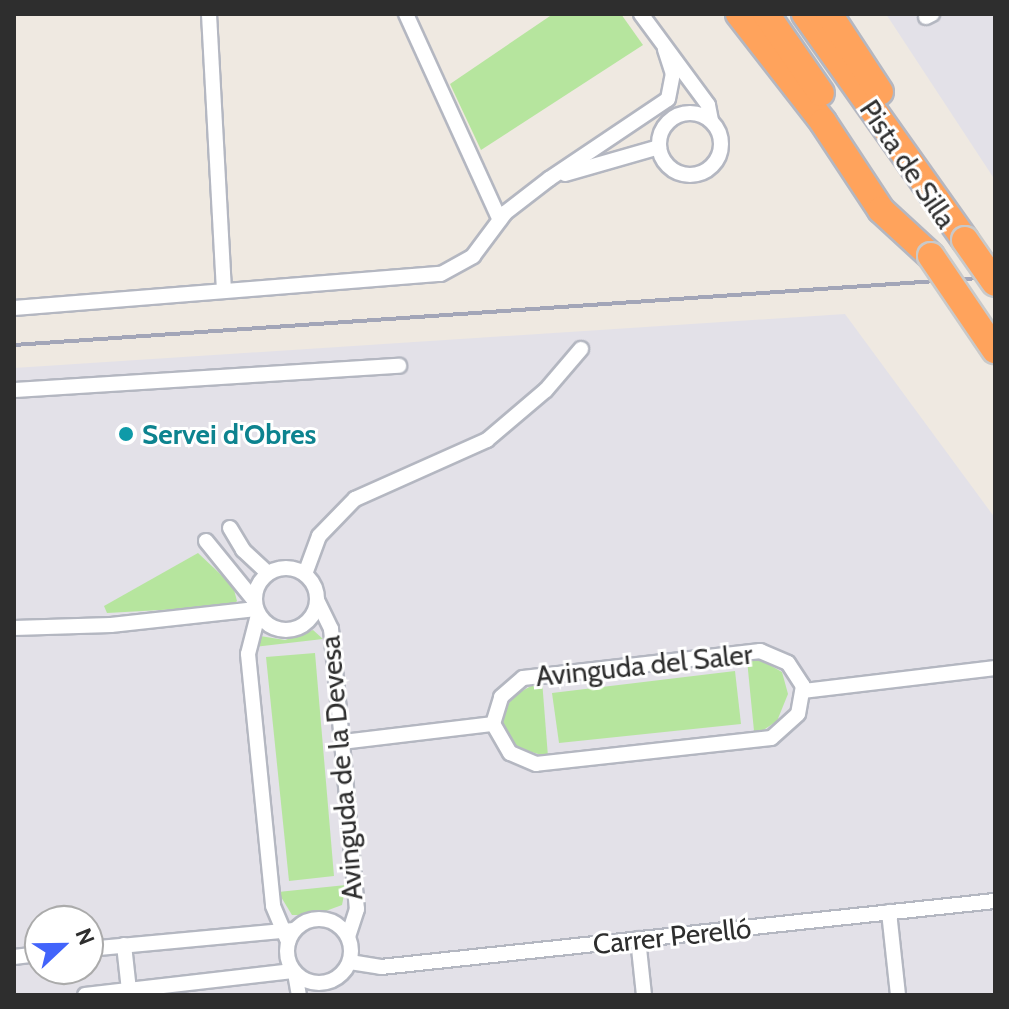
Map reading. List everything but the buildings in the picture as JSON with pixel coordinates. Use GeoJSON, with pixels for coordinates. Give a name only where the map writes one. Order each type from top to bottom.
{"type":"FeatureCollection","features":[{"type":"Feature","properties":{"kind":"highway"},"geometry":{"type":"LineString","coordinates":[[739,14],[823,122],[881,210],[931,256]]}},
{"type":"Feature","properties":{"kind":"highway","name":"Pista de Silla"},"geometry":{"type":"LineString","coordinates":[[766,14],[995,351]]}},
{"type":"Feature","properties":{"kind":"highway","name":"Pista de Silla"},"geometry":{"type":"LineString","coordinates":[[805,14],[995,283]]}},
{"type":"Feature","properties":{"kind":"highway"},"geometry":{"type":"LineString","coordinates":[[829,14],[936,178],[965,240]]}},
{"type":"Feature","properties":{"kind":"street"},"geometry":{"type":"LineString","coordinates":[[209,14],[224,291]]}},
{"type":"Feature","properties":{"kind":"street"},"geometry":{"type":"LineString","coordinates":[[406,14],[500,220]]}},
{"type":"Feature","properties":{"kind":"street"},"geometry":{"type":"LineString","coordinates":[[641,14],[708,105],[721,149],[703,172],[674,170],[659,147],[663,127],[685,113],[711,120]]}},
{"type":"Feature","properties":{"kind":"street"},"geometry":{"type":"LineString","coordinates":[[14,308],[441,274],[473,256],[500,220],[549,179],[641,121],[668,99],[673,74],[665,49]]}},
{"type":"Feature","properties":{"kind":"street"},"geometry":{"type":"LineString","coordinates":[[641,121],[663,127]]}},
{"type":"Feature","properties":{"kind":"street"},"geometry":{"type":"LineString","coordinates":[[549,179],[659,147]]}},
{"type":"Feature","properties":{"kind":"street"},"geometry":{"type":"LineString","coordinates":[[206,541],[275,629],[294,630],[308,622],[317,600],[305,574],[319,536],[355,499],[487,440],[546,390],[581,349]]}},
{"type":"Feature","properties":{"kind":"street"},"geometry":{"type":"LineString","coordinates":[[14,390],[399,366]]}},
{"type":"Feature","properties":{"kind":"street"},"geometry":{"type":"LineString","coordinates":[[230,528],[243,550],[268,573]]}},
{"type":"Feature","properties":{"kind":"street"},"geometry":{"type":"LineString","coordinates":[[268,573],[286,568],[305,574]]}},
{"type":"Feature","properties":{"kind":"street"},"geometry":{"type":"LineString","coordinates":[[268,573],[256,608],[248,654],[273,906],[288,934],[299,995]]}},
{"type":"Feature","properties":{"kind":"street","name":"Avinguda de la Devesa"},"geometry":{"type":"LineString","coordinates":[[317,600],[331,629],[342,742],[357,909],[348,936]]}},
{"type":"Feature","properties":{"kind":"street"},"geometry":{"type":"LineString","coordinates":[[14,628],[232,616],[256,608]]}},
{"type":"Feature","properties":{"kind":"street","name":"Avinguda del Saler"},"geometry":{"type":"LineString","coordinates":[[493,724],[506,690],[536,674],[760,651],[788,663],[803,691]]}},
{"type":"Feature","properties":{"kind":"street"},"geometry":{"type":"LineString","coordinates":[[342,742],[493,724],[510,753],[526,762],[554,763],[771,738],[798,714],[803,691],[995,668]]}},
{"type":"Feature","properties":{"kind":"street","name":"Carrer Perelló"},"geometry":{"type":"LineString","coordinates":[[350,962],[381,967],[995,901]]}},
{"type":"Feature","properties":{"kind":"street"},"geometry":{"type":"LineString","coordinates":[[889,912],[898,995]]}},
{"type":"Feature","properties":{"kind":"street"},"geometry":{"type":"LineString","coordinates":[[85,995],[294,972],[313,984],[336,979],[350,962],[348,936],[341,927],[319,919],[288,934],[104,947]]}},
{"type":"Feature","properties":{"kind":"street"},"geometry":{"type":"LineString","coordinates":[[638,939],[644,995]]}},
{"type":"Feature","properties":{"kind":"street"},"geometry":{"type":"LineString","coordinates":[[124,945],[129,990]]}},
{"type":"Feature","properties":{"kind":"street"},"geometry":{"type":"LineString","coordinates":[[336,979],[336,995]]}},
{"type":"Feature","properties":{"kind":"shaded area"},"geometry":{"type":"Polygon","coordinates":[[[886,14],[995,14],[995,180],[886,14]]]}},
{"type":"Feature","properties":{"kind":"shaded area"},"geometry":{"type":"Polygon","coordinates":[[[845,314],[995,518],[995,995],[14,995],[14,368],[845,314]]]}},
{"type":"Feature","properties":{"kind":"green space"},"geometry":{"type":"Polygon","coordinates":[[[553,14],[621,14],[643,45],[481,150],[450,84],[553,14]]]}},
{"type":"Feature","properties":{"kind":"green space"},"geometry":{"type":"Polygon","coordinates":[[[198,553],[233,586],[237,601],[232,606],[107,613],[104,606],[198,553]]]}},
{"type":"Feature","properties":{"kind":"green space"},"geometry":{"type":"Polygon","coordinates":[[[313,630],[323,639],[254,647],[260,636],[285,640],[313,630]]]}},
{"type":"Feature","properties":{"kind":"green space"},"geometry":{"type":"Polygon","coordinates":[[[315,653],[334,876],[289,881],[266,657],[315,653]]]}},
{"type":"Feature","properties":{"kind":"green space"},"geometry":{"type":"Polygon","coordinates":[[[759,659],[782,672],[788,694],[777,721],[762,731],[754,731],[747,660],[759,659]]]}},
{"type":"Feature","properties":{"kind":"green space"},"geometry":{"type":"Polygon","coordinates":[[[735,671],[741,724],[559,743],[552,693],[735,671]]]}},
{"type":"Feature","properties":{"kind":"green space"},"geometry":{"type":"Polygon","coordinates":[[[542,680],[548,757],[515,747],[501,719],[513,696],[542,680]]]}},
{"type":"Feature","properties":{"kind":"green space"},"geometry":{"type":"Polygon","coordinates":[[[346,885],[342,905],[315,915],[292,915],[278,892],[346,885]]]}},
{"type":"Feature","properties":{"kind":"railway"},"geometry":{"type":"LineString","coordinates":[[14,345],[995,277]]}},
{"type":"Feature","properties":{"kind":"place","name":"Servei d'Obres"},"geometry":{"type":"Point","coordinates":[126,434]}}]}
